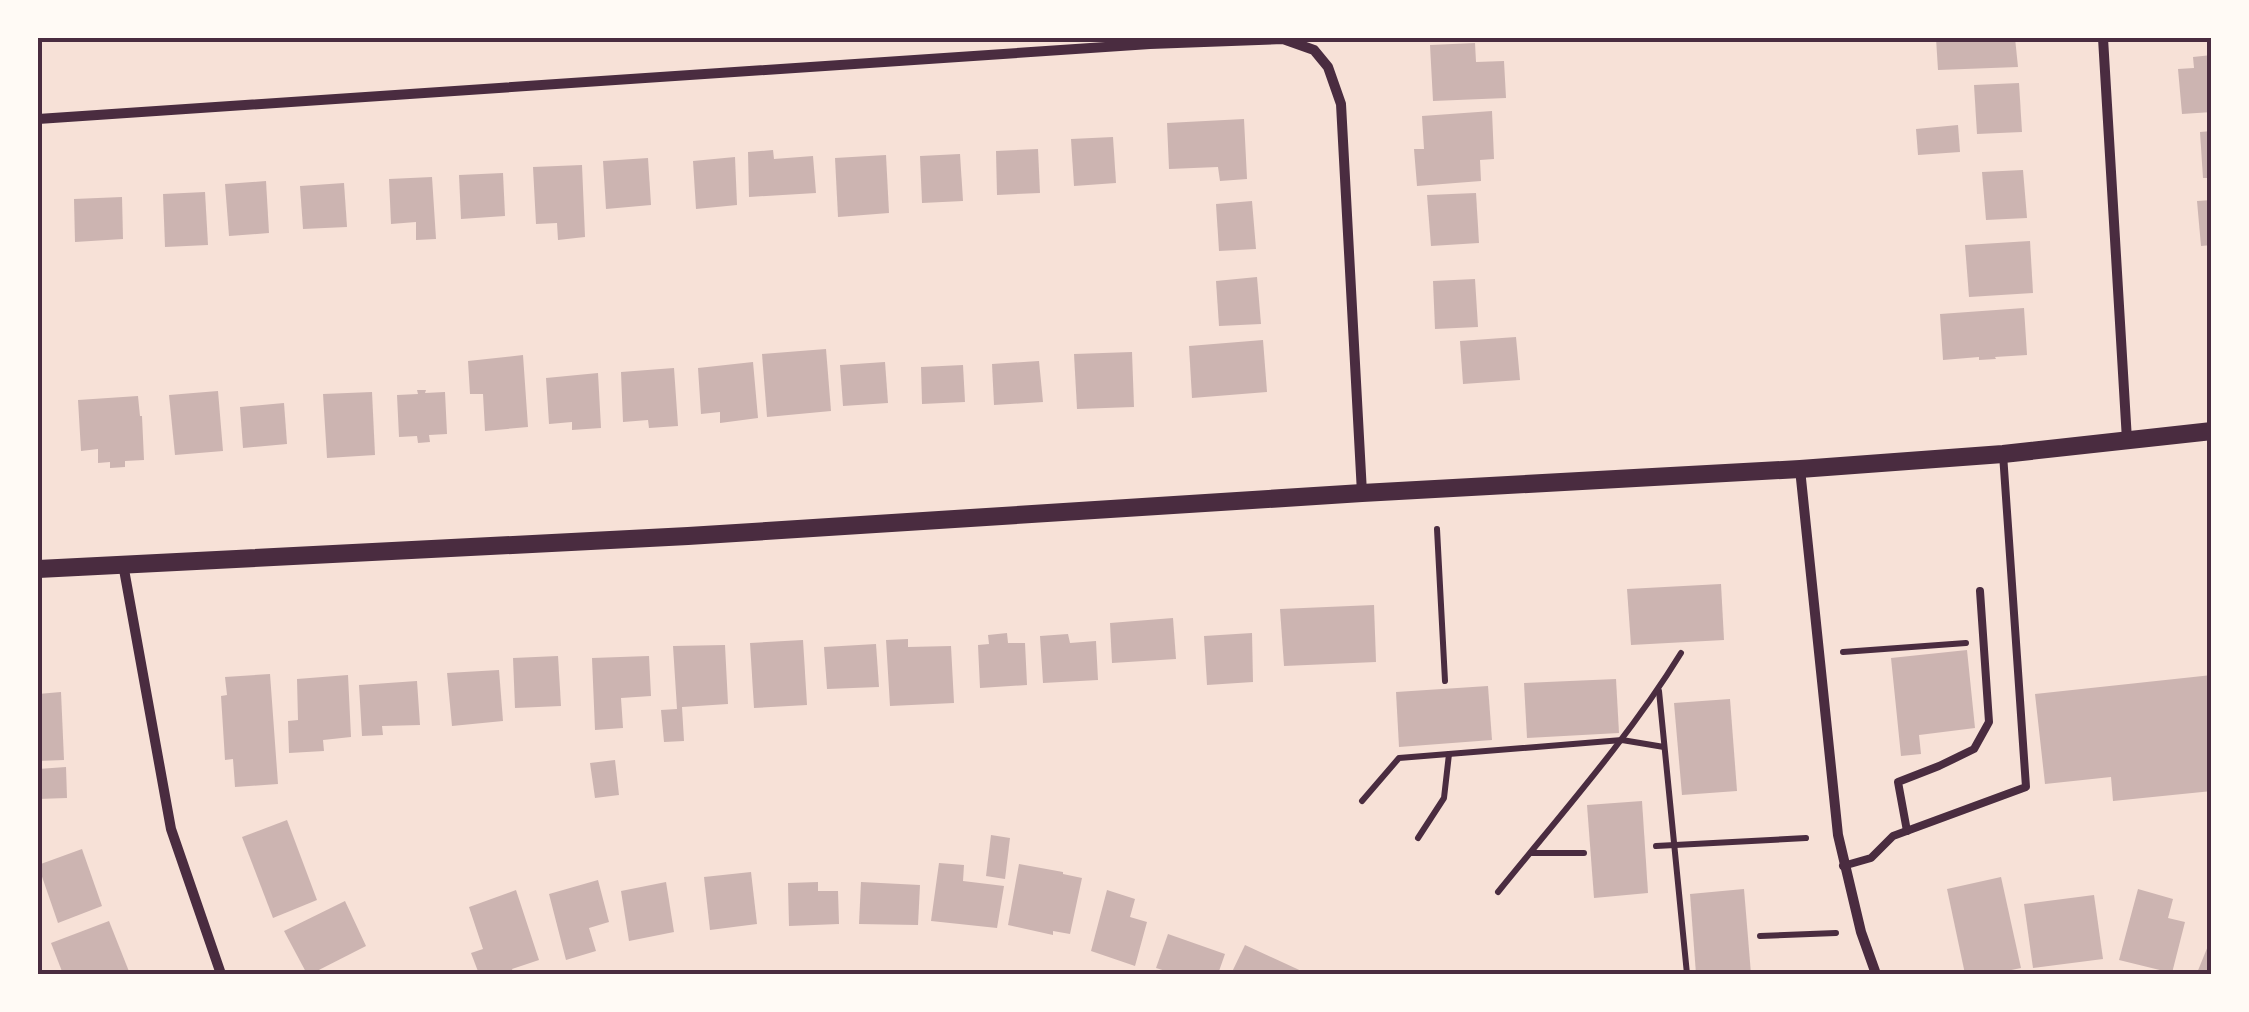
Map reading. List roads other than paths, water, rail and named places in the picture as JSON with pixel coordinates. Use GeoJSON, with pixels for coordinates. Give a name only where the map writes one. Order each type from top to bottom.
{"type":"FeatureCollection","features":[{"type":"Feature","properties":{"kind":"street"},"geometry":{"type":"LineString","coordinates":[[2103,38],[2128,440]]}},
{"type":"Feature","properties":{"kind":"street"},"geometry":{"type":"LineString","coordinates":[[38,119],[1150,44],[1282,39],[1314,50],[1328,67],[1341,104],[1362,493]]}},
{"type":"Feature","properties":{"kind":"street"},"geometry":{"type":"LineString","coordinates":[[38,570],[688,536],[1800,469],[2003,454],[2212,431]]}},
{"type":"Feature","properties":{"kind":"street"},"geometry":{"type":"LineString","coordinates":[[1800,469],[1838,835],[1861,932],[1876,974]]}},
{"type":"Feature","properties":{"kind":"street"},"geometry":{"type":"LineString","coordinates":[[123,564],[171,829],[221,974]]}},
{"type":"Feature","properties":{"kind":"lane"},"geometry":{"type":"LineString","coordinates":[[1844,866],[1871,858],[1893,836],[2026,787],[2003,454]]}},
{"type":"Feature","properties":{"kind":"lane"},"geometry":{"type":"LineString","coordinates":[[1907,831],[1898,782],[1974,749],[1989,722],[1980,591]]}}]}
